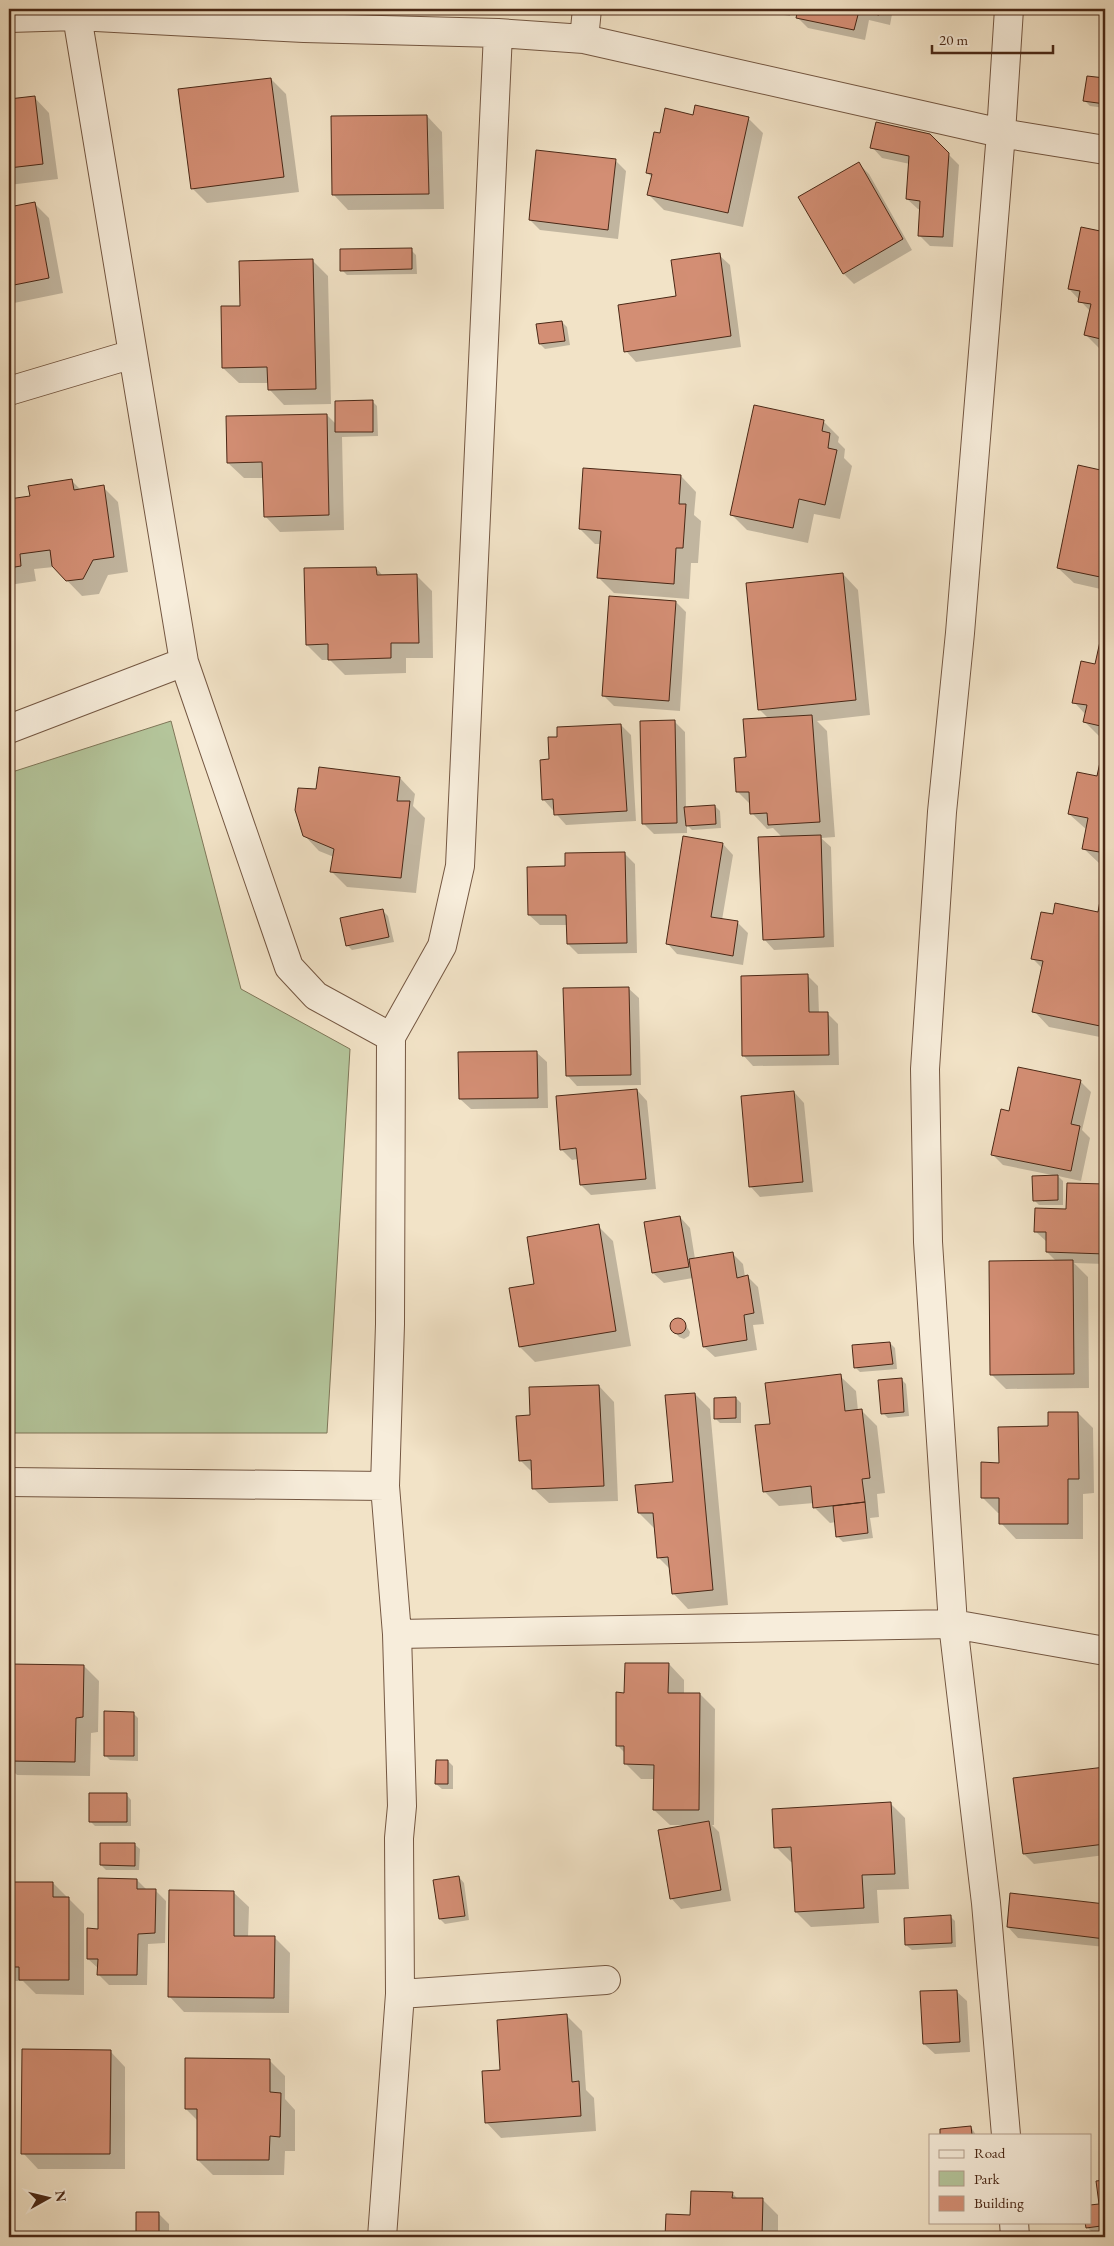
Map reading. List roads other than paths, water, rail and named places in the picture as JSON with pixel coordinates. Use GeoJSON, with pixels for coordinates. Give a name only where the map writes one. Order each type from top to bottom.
{"type":"FeatureCollection","features":[{"type":"Feature","properties":{"kind":"street"},"geometry":{"type":"LineString","coordinates":[[584,38],[588,9]]}},
{"type":"Feature","properties":{"kind":"street"},"geometry":{"type":"LineString","coordinates":[[1006,2134],[986,1903],[953,1624],[928,1242],[925,1069],[942,812],[960,633],[1001,133],[1009,9]]}},
{"type":"Feature","properties":{"kind":"street"},"geometry":{"type":"LineString","coordinates":[[9,18],[77,16],[303,18],[584,38],[1001,133],[1105,150]]}},
{"type":"Feature","properties":{"kind":"street"},"geometry":{"type":"LineString","coordinates":[[77,16],[184,662],[289,967],[316,996],[391,1037]]}},
{"type":"Feature","properties":{"kind":"street"},"geometry":{"type":"LineString","coordinates":[[382,2237],[400,1994],[399,1838],[402,1806],[397,1634],[385,1486],[390,1324],[391,1037],[442,946],[460,866],[498,33]]}},
{"type":"Feature","properties":{"kind":"street"},"geometry":{"type":"LineString","coordinates":[[9,391],[133,354]]}},
{"type":"Feature","properties":{"kind":"street"},"geometry":{"type":"LineString","coordinates":[[9,729],[184,662]]}},
{"type":"Feature","properties":{"kind":"street"},"geometry":{"type":"LineString","coordinates":[[9,1482],[385,1486]]}},
{"type":"Feature","properties":{"kind":"street"},"geometry":{"type":"LineString","coordinates":[[397,1634],[953,1624],[1105,1651]]}},
{"type":"Feature","properties":{"kind":"street"},"geometry":{"type":"LineString","coordinates":[[400,1994],[606,1980]]}},
{"type":"Feature","properties":{"kind":"street"},"geometry":{"type":"LineString","coordinates":[[1014,2224],[1015,2237]]}}]}
